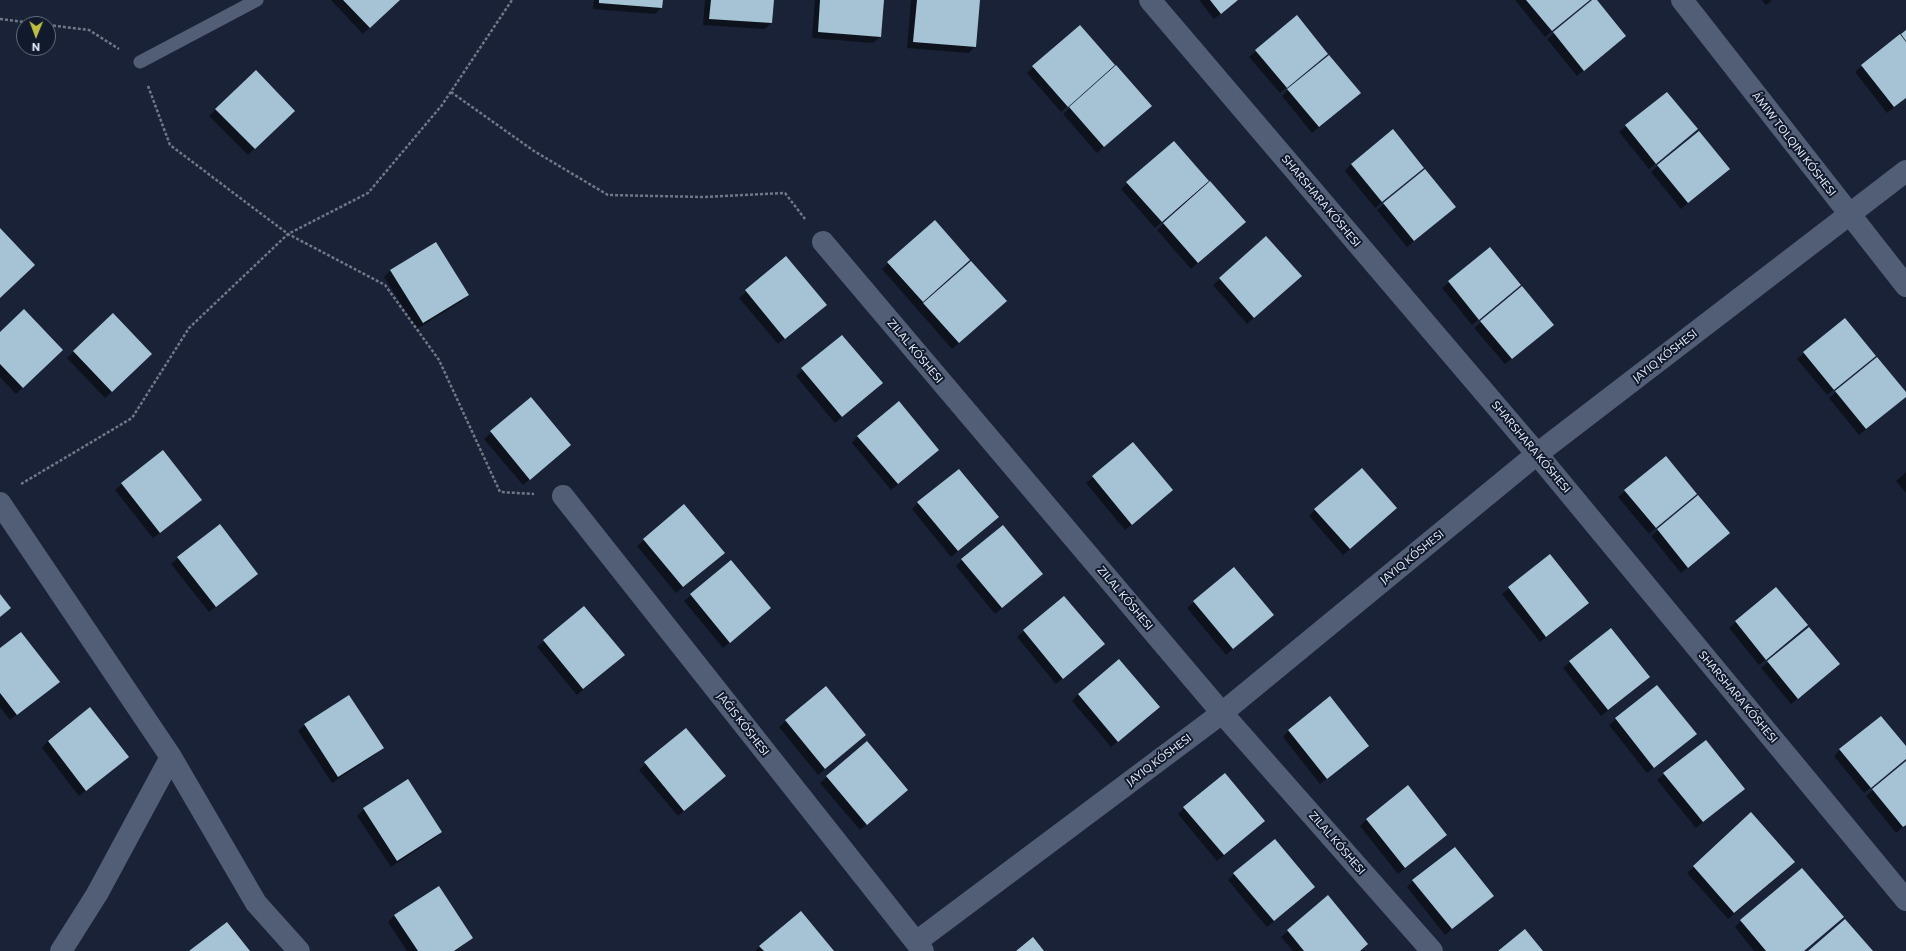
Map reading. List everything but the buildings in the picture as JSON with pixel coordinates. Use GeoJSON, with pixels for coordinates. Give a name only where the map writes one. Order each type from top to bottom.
{"type":"FeatureCollection","features":[{"type":"Feature","properties":{"kind":"street","name":"SHARSHARA KÓSHESI"},"geometry":{"type":"LineString","coordinates":[[1150,0],[1537,454],[1906,900]]}},
{"type":"Feature","properties":{"kind":"street"},"geometry":{"type":"LineString","coordinates":[[1682,0],[1848,215],[1906,286]]}},
{"type":"Feature","properties":{"kind":"street"},"geometry":{"type":"LineString","coordinates":[[562,496],[915,948],[1222,713],[1537,454],[1906,171]]}},
{"type":"Feature","properties":{"kind":"street","name":"ZILAL KÓSHESI"},"geometry":{"type":"LineString","coordinates":[[823,242],[1222,713],[1432,951]]}},
{"type":"Feature","properties":{"kind":"street"},"geometry":{"type":"LineString","coordinates":[[0,503],[171,757],[256,903],[299,951]]}},
{"type":"Feature","properties":{"kind":"street"},"geometry":{"type":"LineString","coordinates":[[61,951],[97,894],[171,757]]}},
{"type":"Feature","properties":{"kind":"lane"},"geometry":{"type":"LineString","coordinates":[[140,62],[257,0]]}},
{"type":"Feature","properties":{"kind":"path"},"geometry":{"type":"LineString","coordinates":[[20,485],[132,418],[189,328],[288,234],[368,193],[442,105],[512,0]]}},
{"type":"Feature","properties":{"kind":"path"},"geometry":{"type":"LineString","coordinates":[[0,19],[16,21]]}},
{"type":"Feature","properties":{"kind":"path"},"geometry":{"type":"LineString","coordinates":[[56,26],[89,30],[140,62],[170,145],[288,234],[385,285],[439,360],[500,492],[562,496]]}},
{"type":"Feature","properties":{"kind":"path"},"geometry":{"type":"LineString","coordinates":[[450,92],[534,151],[608,195],[704,197],[785,193],[823,242]]}}]}
